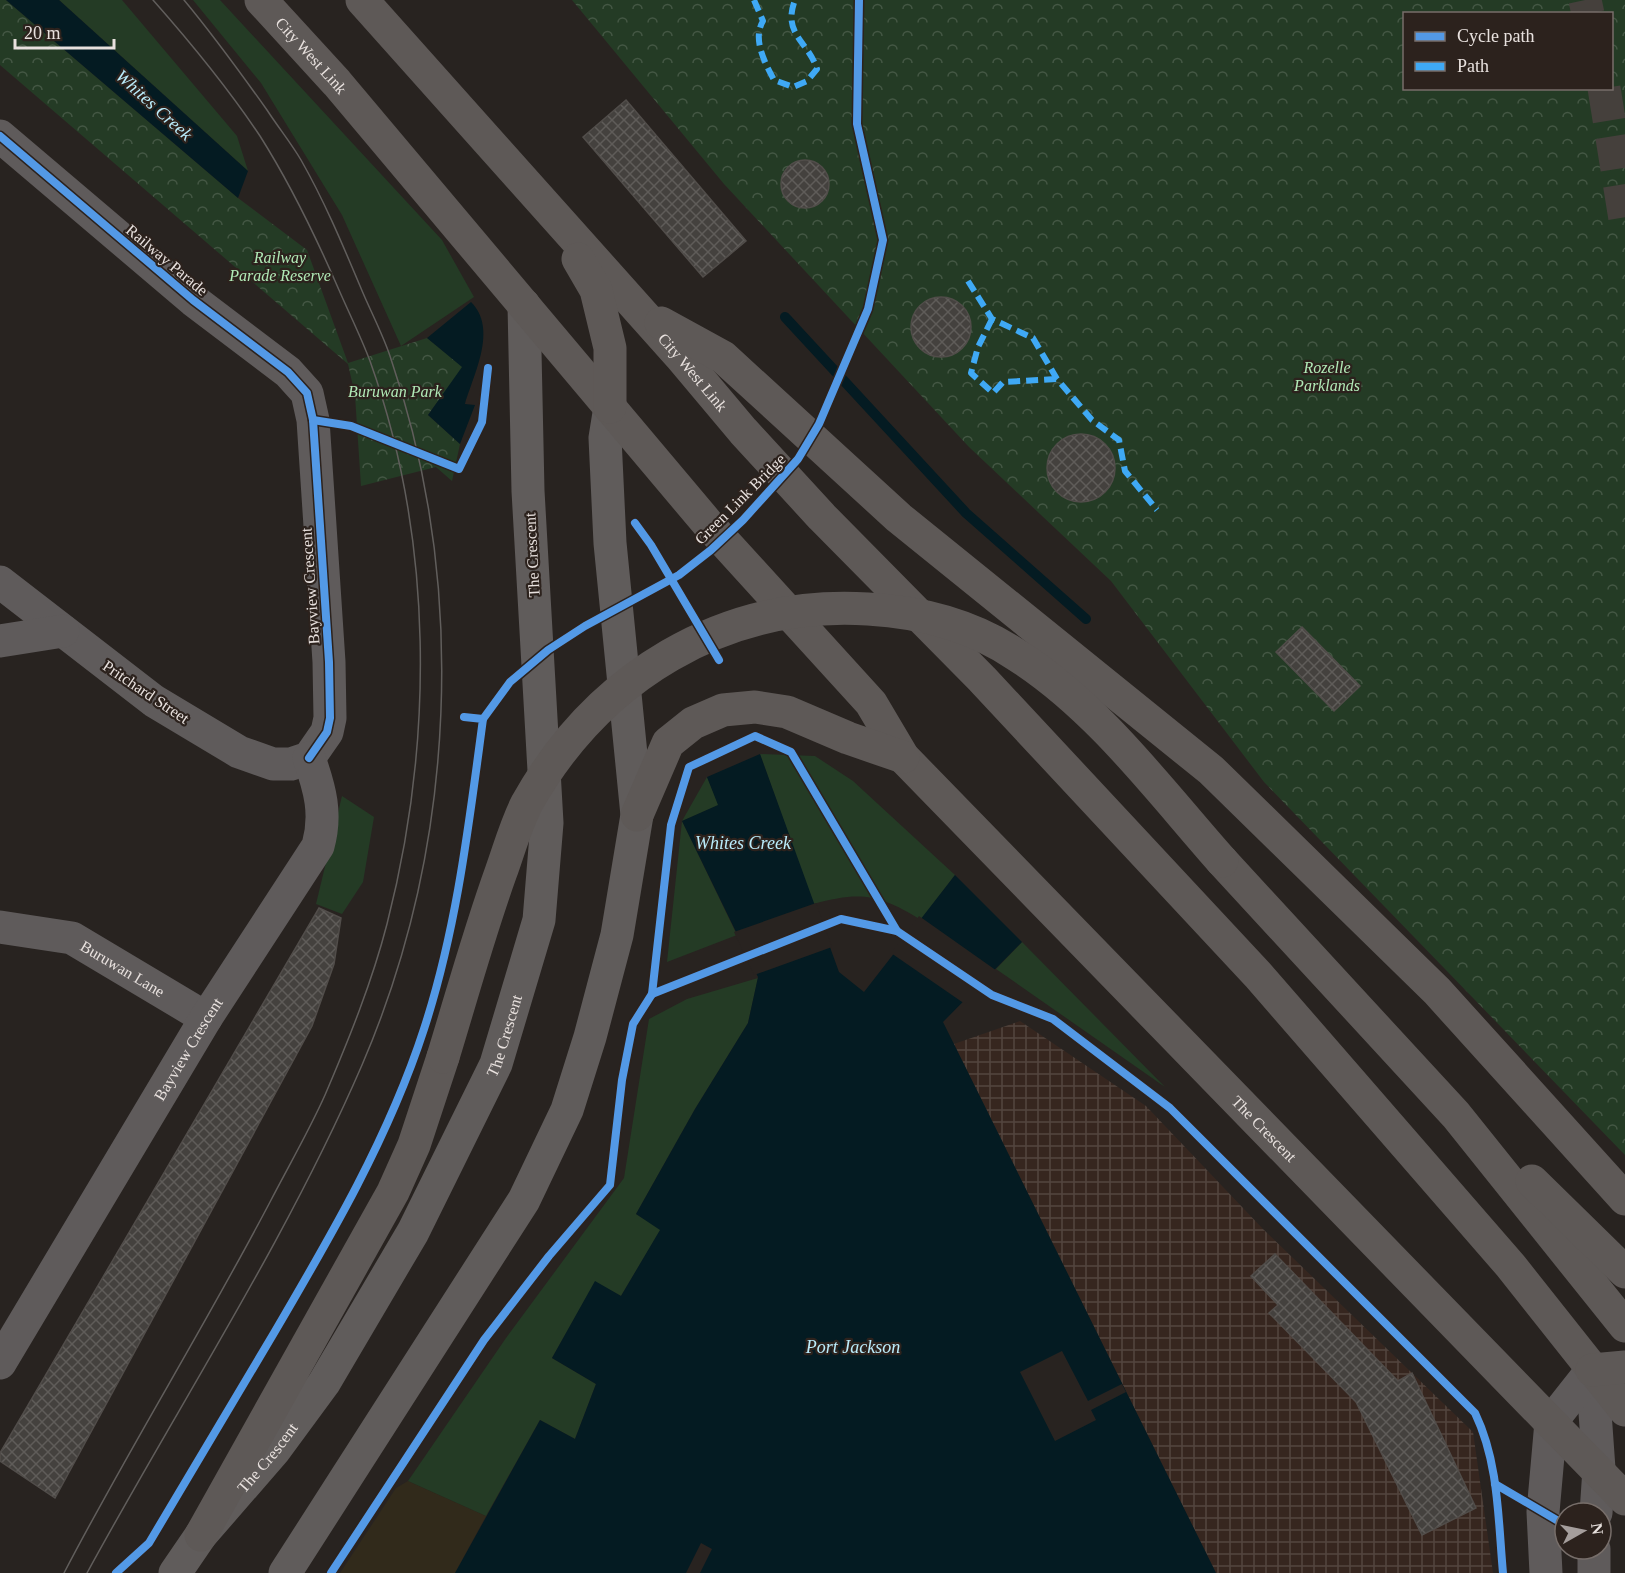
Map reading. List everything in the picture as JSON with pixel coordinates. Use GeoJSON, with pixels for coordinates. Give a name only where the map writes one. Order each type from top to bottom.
{"type":"FeatureCollection","features":[{"type":"Feature","properties":{"kind":"highway","name":"City West Link"},"geometry":{"type":"LineString","coordinates":[[261,0],[337,83],[524,305],[607,422],[708,524],[871,703],[903,758]]}},
{"type":"Feature","properties":{"kind":"highway","name":"City West Link"},"geometry":{"type":"LineString","coordinates":[[362,0],[639,310],[743,431],[822,517],[1034,734],[1258,975],[1425,1170],[1510,1265],[1592,1370]]}},
{"type":"Feature","properties":{"kind":"highway"},"geometry":{"type":"LineString","coordinates":[[554,217],[596,290],[610,348],[607,422]]}},
{"type":"Feature","properties":{"kind":"highway"},"geometry":{"type":"LineString","coordinates":[[639,310],[723,357],[899,518],[1211,770],[1437,991],[1625,1199]]}},
{"type":"Feature","properties":{"kind":"highway"},"geometry":{"type":"LineString","coordinates":[[201,1535],[393,1192],[414,1145],[508,851],[526,806],[552,763],[595,712],[655,663],[690,643],[759,617],[797,609],[836,607],[895,610],[963,628],[1016,654],[1091,714],[1222,861],[1456,1115],[1625,1326]]}},
{"type":"Feature","properties":{"kind":"highway"},"geometry":{"type":"LineString","coordinates":[[637,815],[668,743],[693,723],[723,710],[755,706],[787,712],[903,758]]}},
{"type":"Feature","properties":{"kind":"highway","name":"The Crescent"},"geometry":{"type":"LineString","coordinates":[[903,758],[1599,1469],[1625,1499]]}},
{"type":"Feature","properties":{"kind":"highway"},"geometry":{"type":"LineString","coordinates":[[1456,1115],[1543,1191],[1625,1272]]}},
{"type":"Feature","properties":{"kind":"highway"},"geometry":{"type":"LineString","coordinates":[[1592,1370],[1625,1367]]}},
{"type":"Feature","properties":{"kind":"highway"},"geometry":{"type":"LineString","coordinates":[[1592,1370],[1625,1410]]}},
{"type":"Feature","properties":{"kind":"main road","name":"The Crescent"},"geometry":{"type":"LineString","coordinates":[[176,1573],[201,1535],[274,1451],[324,1383],[413,1232],[496,1064],[539,920],[548,822],[529,502],[524,305]]}},
{"type":"Feature","properties":{"kind":"main road"},"geometry":{"type":"LineString","coordinates":[[285,1573],[524,1200],[562,1120],[590,1037],[617,935],[637,815],[610,543],[607,422]]}},
{"type":"Feature","properties":{"kind":"street","name":"Railway Parade"},"geometry":{"type":"LineString","coordinates":[[0,136],[193,300],[288,372],[307,393],[311,406]]}},
{"type":"Feature","properties":{"kind":"street","name":"Bayview Crescent"},"geometry":{"type":"LineString","coordinates":[[0,1363],[206,1018],[318,846],[323,828],[323,807],[309,758],[327,732],[330,717],[329,662],[311,406]]}},
{"type":"Feature","properties":{"kind":"street","name":"Pritchard Street"},"geometry":{"type":"LineString","coordinates":[[0,582],[154,702],[239,752],[273,764],[291,764],[309,758]]}},
{"type":"Feature","properties":{"kind":"street"},"geometry":{"type":"LineString","coordinates":[[0,641],[63,631]]}},
{"type":"Feature","properties":{"kind":"street","name":"Buruwan Lane"},"geometry":{"type":"LineString","coordinates":[[0,927],[72,938],[206,1018]]}},
{"type":"Feature","properties":{"kind":"street"},"geometry":{"type":"LineString","coordinates":[[1546,1573],[1543,1512],[1551,1422],[1592,1370]]}},
{"type":"Feature","properties":{"kind":"street"},"geometry":{"type":"LineString","coordinates":[[1592,1370],[1599,1469],[1597,1501]]}},
{"type":"Feature","properties":{"kind":"shaded area"},"geometry":{"type":"Polygon","coordinates":[[[1020,1021],[1146,1106],[1263,1229],[1473,1432],[1493,1573],[1216,1573],[954,1044],[1020,1021]]]}},
{"type":"Feature","properties":{"kind":"shaded area"},"geometry":{"type":"Polygon","coordinates":[[[408,1481],[486,1516],[455,1573],[340,1573],[396,1488],[408,1481]]]}},
{"type":"Feature","properties":{"kind":"green space","name":"Railway Parade Reserve"},"geometry":{"type":"Polygon","coordinates":[[[0,0],[6,0],[238,198],[307,250],[348,363],[427,338],[463,367],[428,415],[460,444],[452,481],[436,467],[361,486],[355,395],[348,364],[0,65],[0,0]]]}},
{"type":"Feature","properties":{"kind":"green space"},"geometry":{"type":"Polygon","coordinates":[[[59,0],[122,0],[237,136],[248,171],[59,0]]]}},
{"type":"Feature","properties":{"kind":"green space"},"geometry":{"type":"Polygon","coordinates":[[[193,0],[220,0],[442,240],[474,297],[401,346],[342,215],[261,83],[193,0]]]}},
{"type":"Feature","properties":{"kind":"green space","name":"Rozelle Parklands"},"geometry":{"type":"Polygon","coordinates":[[[572,0],[1625,0],[1625,1155],[1264,782],[1111,581],[969,447],[724,184],[572,0]]]}},
{"type":"Feature","properties":{"kind":"green space"},"geometry":{"type":"Polygon","coordinates":[[[760,754],[815,756],[853,781],[955,875],[921,920],[893,905],[869,897],[844,897],[813,904],[760,754]]]}},
{"type":"Feature","properties":{"kind":"green space"},"geometry":{"type":"Polygon","coordinates":[[[707,777],[719,805],[682,821],[707,777]]]}},
{"type":"Feature","properties":{"kind":"green space"},"geometry":{"type":"Polygon","coordinates":[[[342,796],[374,817],[363,882],[342,914],[316,904],[342,796]]]}},
{"type":"Feature","properties":{"kind":"green space"},"geometry":{"type":"Polygon","coordinates":[[[682,821],[737,935],[667,962],[682,821]]]}},
{"type":"Feature","properties":{"kind":"green space"},"geometry":{"type":"Polygon","coordinates":[[[1022,942],[1165,1087],[996,969],[1022,942]]]}},
{"type":"Feature","properties":{"kind":"green space"},"geometry":{"type":"Polygon","coordinates":[[[758,978],[748,1023],[695,1109],[636,1214],[661,1229],[621,1296],[595,1282],[552,1358],[596,1384],[575,1439],[540,1420],[486,1516],[408,1481],[506,1338],[624,1178],[649,1019],[687,999],[758,978]]]}},
{"type":"Feature","properties":{"kind":"water","name":"Whites Creek"},"geometry":{"type":"Polygon","coordinates":[[[6,0],[59,0],[248,171],[238,198],[6,0]]]}},
{"type":"Feature","properties":{"kind":"water"},"geometry":{"type":"Polygon","coordinates":[[[471,302],[479,313],[483,325],[482,352],[465,404],[475,405],[460,444],[428,415],[462,367],[427,338],[471,302]]]}},
{"type":"Feature","properties":{"kind":"water","name":"Port Jackson"},"geometry":{"type":"Polygon","coordinates":[[[760,754],[839,972],[864,992],[955,875],[1022,942],[943,1022],[1216,1573],[455,1573],[540,1420],[575,1439],[596,1384],[552,1358],[595,1281],[621,1296],[660,1230],[636,1214],[695,1109],[748,1023],[758,977],[682,821],[718,805],[707,777],[760,754]]]}},
{"type":"Feature","properties":{"kind":"pier"},"geometry":{"type":"Polygon","coordinates":[[[816,903],[832,947],[754,975],[734,932],[816,903]]]}},
{"type":"Feature","properties":{"kind":"pier"},"geometry":{"type":"Polygon","coordinates":[[[919,916],[997,971],[965,1004],[891,953],[919,916]]]}},
{"type":"Feature","properties":{"kind":"pier"},"geometry":{"type":"Polygon","coordinates":[[[1062,1351],[1088,1401],[1122,1384],[1126,1392],[1091,1410],[1096,1420],[1055,1441],[1020,1372],[1062,1351]]]}},
{"type":"Feature","properties":{"kind":"pier"},"geometry":{"type":"Polygon","coordinates":[[[701,1543],[712,1549],[700,1573],[686,1573],[701,1543]]]}},
{"type":"Feature","properties":{"kind":"building"},"geometry":{"type":"Polygon","coordinates":[[[626,100],[746,241],[703,277],[583,137],[626,100]]]}},
{"type":"Feature","properties":{"kind":"building"},"geometry":{"type":"Polygon","coordinates":[[[800,160],[810,160],[825,170],[829,184],[825,198],[819,204],[810,208],[800,208],[785,198],[781,189],[781,179],[791,164],[800,160]]]}},
{"type":"Feature","properties":{"kind":"building"},"geometry":{"type":"Polygon","coordinates":[[[935,297],[947,297],[958,302],[966,310],[971,327],[969,339],[958,352],[947,357],[935,357],[924,352],[916,344],[911,333],[911,321],[916,310],[924,302],[935,297]]]}},
{"type":"Feature","properties":{"kind":"building"},"geometry":{"type":"Polygon","coordinates":[[[1081,434],[1094,437],[1105,444],[1112,455],[1115,468],[1112,481],[1105,492],[1094,499],[1081,502],[1068,499],[1057,492],[1050,481],[1047,468],[1050,455],[1057,444],[1068,437],[1081,434]]]}},
{"type":"Feature","properties":{"kind":"building"},"geometry":{"type":"Polygon","coordinates":[[[1302,627],[1360,686],[1334,711],[1276,652],[1302,627]]]}},
{"type":"Feature","properties":{"kind":"building"},"geometry":{"type":"Polygon","coordinates":[[[319,908],[341,918],[334,964],[312,1026],[55,1498],[0,1461],[0,1453],[319,908]]]}},
{"type":"Feature","properties":{"kind":"building"},"geometry":{"type":"Polygon","coordinates":[[[1275,1254],[1398,1381],[1412,1373],[1476,1508],[1422,1535],[1356,1402],[1269,1313],[1278,1305],[1251,1276],[1275,1254]]]}},
{"type":"Feature","properties":{"kind":"waterway"},"geometry":{"type":"LineString","coordinates":[[785,317],[966,513],[1086,619]]}},
{"type":"Feature","properties":{"kind":"tunnel"},"geometry":{"type":"LineString","coordinates":[[1585,0],[1588,12]]}},
{"type":"Feature","properties":{"kind":"tunnel"},"geometry":{"type":"LineString","coordinates":[[1604,90],[1625,219]]}},
{"type":"Feature","properties":{"kind":"tram line"},"geometry":{"type":"LineString","coordinates":[[64,1573],[245,1249],[312,1122],[343,1053],[367,989],[387,924],[402,855],[413,784],[419,713],[420,641],[416,570],[406,499],[391,429],[370,361],[293,192],[260,136],[222,83],[153,0]]}},
{"type":"Feature","properties":{"kind":"tram line"},"geometry":{"type":"LineString","coordinates":[[87,1573],[265,1259],[332,1131],[362,1065],[394,980],[417,893],[433,804],[441,713],[440,622],[432,532],[415,443],[390,356],[334,225],[301,160],[237,68],[184,0]]}},
{"type":"Feature","properties":{"kind":"marked path"},"geometry":{"type":"LineString","coordinates":[[754,0],[763,21],[759,43],[767,66],[774,80],[793,87],[807,81],[817,69],[794,29],[792,12],[795,0]]}},
{"type":"Feature","properties":{"kind":"marked path"},"geometry":{"type":"LineString","coordinates":[[968,281],[992,319],[1033,338],[1057,379],[1092,420],[1119,440],[1125,471],[1157,510]]}},
{"type":"Feature","properties":{"kind":"marked path"},"geometry":{"type":"LineString","coordinates":[[992,319],[978,347],[971,373],[993,393],[1003,382],[1057,379]]}},
{"type":"Feature","properties":{"kind":"cycle path","name":"Green Link Bridge"},"geometry":{"type":"LineString","coordinates":[[483,719],[510,682],[548,650],[585,626],[679,575],[711,550],[743,520],[798,459],[819,424],[868,309],[883,240],[857,124],[859,0]]}},
{"type":"Feature","properties":{"kind":"cycle path"},"geometry":{"type":"LineString","coordinates":[[0,136],[193,300],[288,372],[307,393],[313,420],[329,662],[330,718],[327,732],[309,758]]}},
{"type":"Feature","properties":{"kind":"cycle path"},"geometry":{"type":"LineString","coordinates":[[313,420],[351,426],[459,469],[482,422],[488,368]]}},
{"type":"Feature","properties":{"kind":"cycle path"},"geometry":{"type":"LineString","coordinates":[[635,523],[651,545],[719,660]]}},
{"type":"Feature","properties":{"kind":"cycle path"},"geometry":{"type":"LineString","coordinates":[[116,1573],[149,1543],[295,1297],[357,1185],[410,1069],[424,1029],[445,953],[467,836],[483,719],[464,717]]}},
{"type":"Feature","properties":{"kind":"cycle path"},"geometry":{"type":"LineString","coordinates":[[652,994],[671,825],[689,767],[755,736],[791,752],[897,931]]}},
{"type":"Feature","properties":{"kind":"cycle path"},"geometry":{"type":"LineString","coordinates":[[331,1573],[484,1340],[549,1256],[610,1185],[622,1080],[633,1024],[652,994],[841,919],[897,931],[992,995],[1053,1019],[1170,1108],[1475,1413],[1483,1432],[1493,1471],[1503,1573]]}},
{"type":"Feature","properties":{"kind":"cycle path"},"geometry":{"type":"LineString","coordinates":[[1495,1484],[1553,1518]]}},
{"type":"Feature","properties":{"kind":"park label","name":"Buruwan Park"},"geometry":{"type":"Point","coordinates":[395,391]}}]}
